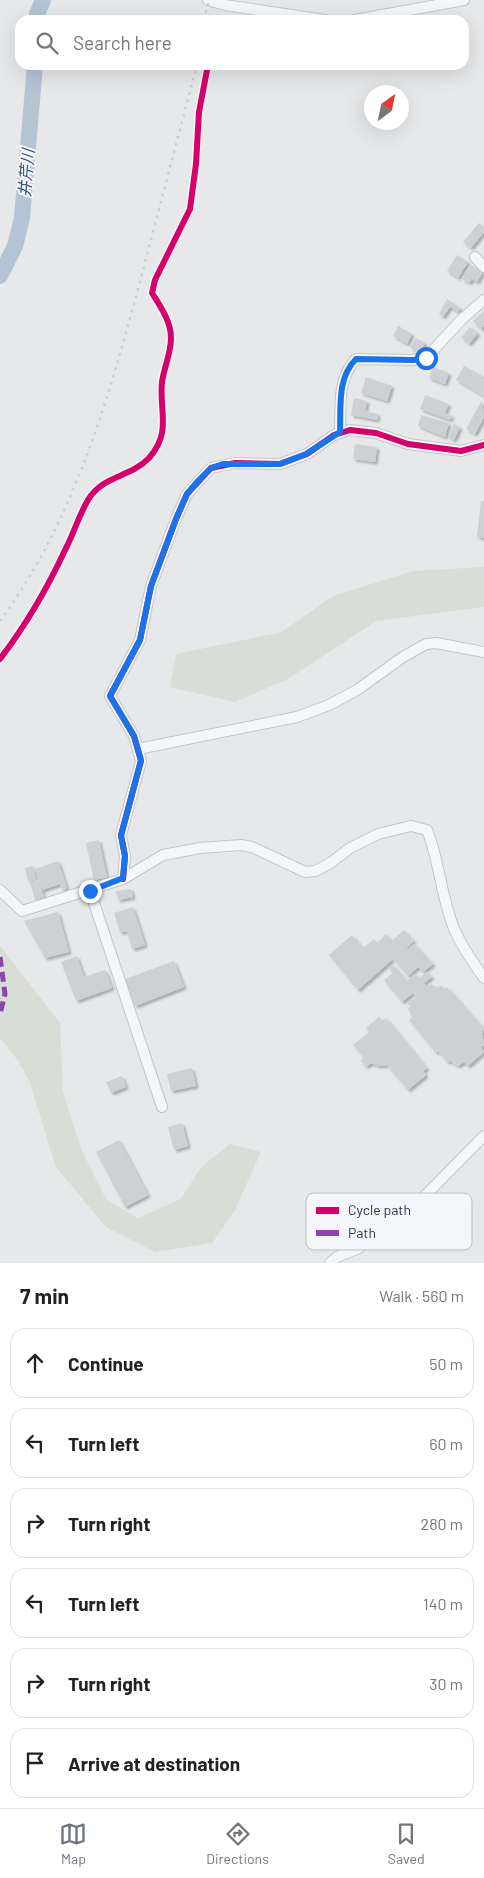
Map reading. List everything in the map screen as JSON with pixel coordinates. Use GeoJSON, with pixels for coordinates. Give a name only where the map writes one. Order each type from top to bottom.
{"type":"FeatureCollection","features":[{"type":"Feature","properties":{"kind":"street"},"geometry":{"type":"LineString","coordinates":[[208,0],[236,3],[299,15]]}},
{"type":"Feature","properties":{"kind":"street"},"geometry":{"type":"LineString","coordinates":[[382,15],[464,0]]}},
{"type":"Feature","properties":{"kind":"street"},"geometry":{"type":"LineString","coordinates":[[474,257],[484,267]]}},
{"type":"Feature","properties":{"kind":"street"},"geometry":{"type":"LineString","coordinates":[[340,432],[341,387],[344,374],[356,359],[413,360],[426,358],[462,319],[484,300]]}},
{"type":"Feature","properties":{"kind":"street"},"geometry":{"type":"LineString","coordinates":[[123,878],[125,856],[121,836],[141,760],[134,736],[110,696],[140,640],[151,586],[187,494],[211,468],[235,463],[280,464],[306,454],[340,432],[350,430],[376,433],[408,444],[461,451],[484,445]]}},
{"type":"Feature","properties":{"kind":"street"},"geometry":{"type":"LineString","coordinates":[[138,749],[297,717],[329,705],[357,690],[403,657],[426,644],[436,642],[484,652]]}},
{"type":"Feature","properties":{"kind":"street"},"geometry":{"type":"LineString","coordinates":[[0,890],[22,911],[90,891],[123,878],[163,855],[200,848],[241,845],[252,847],[305,872],[315,871],[350,848],[378,834],[411,826],[427,830],[435,850],[455,930],[470,959],[484,978]]}},
{"type":"Feature","properties":{"kind":"street"},"geometry":{"type":"LineString","coordinates":[[90,891],[162,1107]]}},
{"type":"Feature","properties":{"kind":"street"},"geometry":{"type":"LineString","coordinates":[[428,1193],[484,1136]]}},
{"type":"Feature","properties":{"kind":"street"},"geometry":{"type":"LineString","coordinates":[[330,1263],[337,1257],[354,1250]]}},
{"type":"Feature","properties":{"kind":"shaded area"},"geometry":{"type":"Polygon","coordinates":[[[484,567],[484,607],[376,621],[288,679],[235,702],[170,687],[176,654],[282,632],[333,596],[413,571],[484,567]]]}},
{"type":"Feature","properties":{"kind":"shaded area"},"geometry":{"type":"Polygon","coordinates":[[[0,946],[60,1023],[63,1092],[81,1149],[106,1199],[138,1218],[181,1199],[201,1167],[230,1144],[261,1152],[234,1212],[212,1243],[155,1252],[106,1227],[56,1167],[30,1083],[19,1062],[0,1038],[0,946]]]}},
{"type":"Feature","properties":{"kind":"building"},"geometry":{"type":"Polygon","coordinates":[[[479,223],[484,227],[484,232],[471,248],[463,242],[479,223]]]}},
{"type":"Feature","properties":{"kind":"building"},"geometry":{"type":"Polygon","coordinates":[[[457,255],[468,262],[458,278],[447,271],[457,255]]]}},
{"type":"Feature","properties":{"kind":"building"},"geometry":{"type":"Polygon","coordinates":[[[471,265],[483,272],[477,282],[472,279],[469,283],[462,279],[471,265]]]}},
{"type":"Feature","properties":{"kind":"building"},"geometry":{"type":"Polygon","coordinates":[[[447,299],[460,308],[458,312],[450,307],[443,317],[439,314],[447,299]]]}},
{"type":"Feature","properties":{"kind":"building"},"geometry":{"type":"Polygon","coordinates":[[[484,311],[484,326],[481,329],[473,321],[484,311]]]}},
{"type":"Feature","properties":{"kind":"building"},"geometry":{"type":"Polygon","coordinates":[[[398,326],[412,334],[407,344],[393,336],[398,326]]]}},
{"type":"Feature","properties":{"kind":"building"},"geometry":{"type":"Polygon","coordinates":[[[470,327],[478,333],[469,344],[461,337],[470,327]]]}},
{"type":"Feature","properties":{"kind":"building"},"geometry":{"type":"Polygon","coordinates":[[[416,338],[425,343],[420,353],[410,347],[416,338]]]}},
{"type":"Feature","properties":{"kind":"building"},"geometry":{"type":"Polygon","coordinates":[[[464,366],[484,377],[484,396],[456,380],[464,366]]]}},
{"type":"Feature","properties":{"kind":"building"},"geometry":{"type":"Polygon","coordinates":[[[433,367],[449,373],[445,384],[429,378],[433,367]]]}},
{"type":"Feature","properties":{"kind":"building"},"geometry":{"type":"Polygon","coordinates":[[[366,377],[392,386],[387,401],[361,393],[366,377]]]}},
{"type":"Feature","properties":{"kind":"building"},"geometry":{"type":"Polygon","coordinates":[[[425,395],[449,404],[445,413],[452,416],[450,420],[420,409],[425,395]]]}},
{"type":"Feature","properties":{"kind":"building"},"geometry":{"type":"Polygon","coordinates":[[[354,398],[367,401],[365,411],[378,414],[377,420],[351,415],[354,398]]]}},
{"type":"Feature","properties":{"kind":"building"},"geometry":{"type":"Polygon","coordinates":[[[482,400],[484,417],[475,434],[466,429],[482,400]]]}},
{"type":"Feature","properties":{"kind":"building"},"geometry":{"type":"Polygon","coordinates":[[[421,415],[449,423],[445,437],[418,426],[421,415]]]}},
{"type":"Feature","properties":{"kind":"building"},"geometry":{"type":"Polygon","coordinates":[[[454,424],[460,427],[454,440],[448,437],[454,424]]]}},
{"type":"Feature","properties":{"kind":"building"},"geometry":{"type":"Polygon","coordinates":[[[355,444],[377,447],[375,462],[353,459],[355,444]]]}},
{"type":"Feature","properties":{"kind":"building"},"geometry":{"type":"Polygon","coordinates":[[[481,501],[484,501],[484,538],[477,537],[481,501]]]}},
{"type":"Feature","properties":{"kind":"building"},"geometry":{"type":"Polygon","coordinates":[[[99,840],[107,877],[94,880],[86,843],[99,840]]]}},
{"type":"Feature","properties":{"kind":"building"},"geometry":{"type":"Polygon","coordinates":[[[58,861],[67,888],[62,890],[60,884],[42,890],[35,869],[58,861]]]}},
{"type":"Feature","properties":{"kind":"building"},"geometry":{"type":"Polygon","coordinates":[[[33,866],[36,879],[28,881],[25,868],[33,866]]]}},
{"type":"Feature","properties":{"kind":"building"},"geometry":{"type":"Polygon","coordinates":[[[38,879],[44,897],[35,900],[30,882],[38,879]]]}},
{"type":"Feature","properties":{"kind":"building"},"geometry":{"type":"Polygon","coordinates":[[[131,889],[133,897],[118,900],[116,891],[131,889]]]}},
{"type":"Feature","properties":{"kind":"building"},"geometry":{"type":"Polygon","coordinates":[[[133,907],[145,945],[132,949],[127,932],[120,932],[114,913],[133,907]]]}},
{"type":"Feature","properties":{"kind":"building"},"geometry":{"type":"Polygon","coordinates":[[[58,912],[69,952],[45,958],[24,921],[58,912]]]}},
{"type":"Feature","properties":{"kind":"building"},"geometry":{"type":"Polygon","coordinates":[[[404,930],[414,941],[401,954],[414,944],[433,964],[423,972],[418,967],[408,976],[378,942],[386,934],[392,941],[404,930]]]}},
{"type":"Feature","properties":{"kind":"building"},"geometry":{"type":"Polygon","coordinates":[[[352,935],[363,948],[374,939],[392,960],[358,990],[329,955],[352,935]]]}},
{"type":"Feature","properties":{"kind":"building"},"geometry":{"type":"Polygon","coordinates":[[[77,956],[84,977],[105,970],[112,988],[76,1001],[61,962],[77,956]]]}},
{"type":"Feature","properties":{"kind":"building"},"geometry":{"type":"Polygon","coordinates":[[[174,961],[184,987],[135,1006],[125,979],[174,961]]]}},
{"type":"Feature","properties":{"kind":"building"},"geometry":{"type":"Polygon","coordinates":[[[393,965],[407,981],[415,974],[419,978],[427,972],[432,977],[424,983],[428,987],[431,984],[438,988],[440,985],[444,989],[447,987],[484,1029],[482,1033],[484,1045],[481,1048],[484,1052],[468,1066],[464,1062],[458,1066],[450,1061],[447,1062],[438,1051],[436,1053],[409,1020],[412,1018],[408,1008],[411,1006],[407,1003],[416,997],[413,993],[402,1002],[384,980],[393,973],[389,968],[393,965]]]}},
{"type":"Feature","properties":{"kind":"building"},"geometry":{"type":"Polygon","coordinates":[[[379,1017],[382,1021],[386,1018],[427,1068],[423,1071],[426,1075],[408,1090],[387,1065],[379,1066],[371,1063],[366,1067],[361,1061],[364,1057],[353,1045],[369,1032],[366,1028],[379,1017]]]}},
{"type":"Feature","properties":{"kind":"building"},"geometry":{"type":"Polygon","coordinates":[[[192,1068],[196,1086],[171,1091],[167,1074],[192,1068]]]}},
{"type":"Feature","properties":{"kind":"building"},"geometry":{"type":"Polygon","coordinates":[[[122,1076],[126,1087],[111,1093],[106,1082],[122,1076]]]}},
{"type":"Feature","properties":{"kind":"building"},"geometry":{"type":"Polygon","coordinates":[[[182,1123],[188,1146],[174,1150],[168,1127],[182,1123]]]}},
{"type":"Feature","properties":{"kind":"building"},"geometry":{"type":"Polygon","coordinates":[[[119,1140],[148,1195],[125,1207],[96,1152],[119,1140]]]}},
{"type":"Feature","properties":{"kind":"waterway","name":"井芹川"},"geometry":{"type":"LineString","coordinates":[[37,15],[43,0]]}},
{"type":"Feature","properties":{"kind":"waterway","name":"井芹川"},"geometry":{"type":"LineString","coordinates":[[0,276],[15,246],[22,218],[35,70]]}},
{"type":"Feature","properties":{"kind":"railway"},"geometry":{"type":"LineString","coordinates":[[205,15],[209,0]]}},
{"type":"Feature","properties":{"kind":"railway"},"geometry":{"type":"LineString","coordinates":[[0,621],[27,581],[50,539],[70,496],[104,407],[131,316],[196,70]]}},
{"type":"Feature","properties":{"kind":"marked path"},"geometry":{"type":"LineString","coordinates":[[0,957],[5,994],[0,1014]]}},
{"type":"Feature","properties":{"kind":"cycle path"},"geometry":{"type":"LineString","coordinates":[[0,659],[19,633],[44,591],[88,500],[101,486],[142,465],[156,448],[160,439],[163,422],[162,382],[170,349],[171,332],[162,308],[152,293],[155,280],[190,209],[196,164],[199,112],[207,70]]}},
{"type":"Feature","properties":{"kind":"cycle path"},"geometry":{"type":"LineString","coordinates":[[123,879],[125,856],[121,835],[141,761],[134,736],[110,696],[140,640],[151,586],[187,494],[211,468],[235,463],[280,464],[307,454],[334,435],[350,430],[376,433],[408,444],[461,451],[484,445]]}},
{"type":"Feature","properties":{"kind":"route"},"geometry":{"type":"LineString","coordinates":[[90,891],[123,878],[125,856],[121,836],[141,760],[134,736],[110,696],[140,640],[151,586],[187,494],[211,468],[235,463],[266,462],[280,464],[306,454],[340,432],[341,387],[344,374],[356,359],[413,360],[426,358]]}}]}
